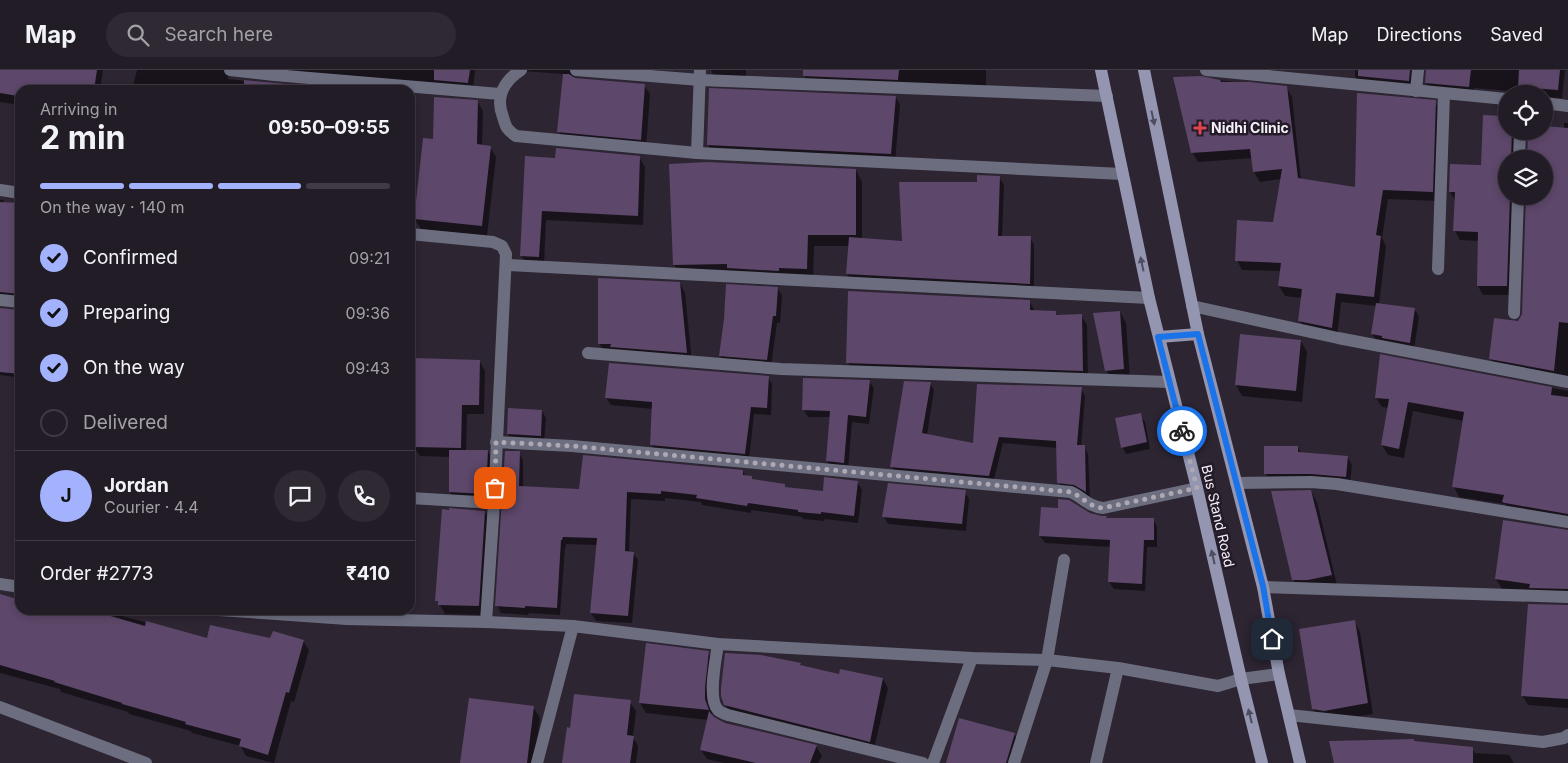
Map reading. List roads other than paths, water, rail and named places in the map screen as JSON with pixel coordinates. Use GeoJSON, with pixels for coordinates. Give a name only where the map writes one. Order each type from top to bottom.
{"type":"FeatureCollection","features":[{"type":"Feature","properties":{"kind":"street"},"geometry":{"type":"LineString","coordinates":[[230,70],[403,85]]}},
{"type":"Feature","properties":{"kind":"street"},"geometry":{"type":"LineString","coordinates":[[521,70],[513,76],[500,94],[499,107],[507,129],[516,136],[697,153],[1122,174]]}},
{"type":"Feature","properties":{"kind":"street"},"geometry":{"type":"LineString","coordinates":[[576,70],[1107,96]]}},
{"type":"Feature","properties":{"kind":"street","name":"Bus Stand Road"},"geometry":{"type":"LineString","coordinates":[[1101,70],[1158,337],[1197,488],[1262,763]]}},
{"type":"Feature","properties":{"kind":"street","name":"Bus Stand Road"},"geometry":{"type":"LineString","coordinates":[[1144,70],[1198,334],[1263,586],[1278,674],[1300,763]]}},
{"type":"Feature","properties":{"kind":"street"},"geometry":{"type":"LineString","coordinates":[[1206,70],[1282,73],[1416,91],[1498,98]]}},
{"type":"Feature","properties":{"kind":"street"},"geometry":{"type":"LineString","coordinates":[[1416,91],[1418,70]]}},
{"type":"Feature","properties":{"kind":"street"},"geometry":{"type":"LineString","coordinates":[[697,153],[700,75]]}},
{"type":"Feature","properties":{"kind":"street"},"geometry":{"type":"LineString","coordinates":[[415,86],[500,94]]}},
{"type":"Feature","properties":{"kind":"street"},"geometry":{"type":"LineString","coordinates":[[1438,269],[1444,94]]}},
{"type":"Feature","properties":{"kind":"street"},"geometry":{"type":"LineString","coordinates":[[1553,104],[1568,106]]}},
{"type":"Feature","properties":{"kind":"street"},"geometry":{"type":"LineString","coordinates":[[0,190],[15,192]]}},
{"type":"Feature","properties":{"kind":"street"},"geometry":{"type":"LineString","coordinates":[[1514,313],[1518,205]]}},
{"type":"Feature","properties":{"kind":"street"},"geometry":{"type":"LineString","coordinates":[[415,234],[493,242],[502,246],[506,254],[494,503],[486,622]]}},
{"type":"Feature","properties":{"kind":"street"},"geometry":{"type":"LineString","coordinates":[[506,265],[1149,298]]}},
{"type":"Feature","properties":{"kind":"street"},"geometry":{"type":"LineString","coordinates":[[0,300],[15,302]]}},
{"type":"Feature","properties":{"kind":"street"},"geometry":{"type":"LineString","coordinates":[[1192,306],[1338,338],[1568,382]]}},
{"type":"Feature","properties":{"kind":"street"},"geometry":{"type":"LineString","coordinates":[[1158,337],[1198,334]]}},
{"type":"Feature","properties":{"kind":"street"},"geometry":{"type":"LineString","coordinates":[[588,353],[781,369],[1170,382]]}},
{"type":"Feature","properties":{"kind":"street"},"geometry":{"type":"LineString","coordinates":[[496,442],[572,446],[1071,492],[1080,496],[1090,505],[1103,508],[1197,488]]}},
{"type":"Feature","properties":{"kind":"street"},"geometry":{"type":"LineString","coordinates":[[1236,483],[1311,482],[1337,484],[1568,522]]}},
{"type":"Feature","properties":{"kind":"street"},"geometry":{"type":"LineString","coordinates":[[415,498],[494,503]]}},
{"type":"Feature","properties":{"kind":"street"},"geometry":{"type":"LineString","coordinates":[[1014,763],[1047,660],[1064,560]]}},
{"type":"Feature","properties":{"kind":"street"},"geometry":{"type":"LineString","coordinates":[[0,584],[15,586]]}},
{"type":"Feature","properties":{"kind":"street"},"geometry":{"type":"LineString","coordinates":[[1263,586],[1568,597]]}},
{"type":"Feature","properties":{"kind":"street"},"geometry":{"type":"LineString","coordinates":[[364,615],[573,626],[718,644],[972,658],[1047,660],[1118,668],[1218,686],[1241,678],[1278,674]]}},
{"type":"Feature","properties":{"kind":"street"},"geometry":{"type":"LineString","coordinates":[[536,763],[573,626]]}},
{"type":"Feature","properties":{"kind":"street"},"geometry":{"type":"LineString","coordinates":[[718,644],[713,690],[713,702],[718,711],[923,763]]}},
{"type":"Feature","properties":{"kind":"street"},"geometry":{"type":"LineString","coordinates":[[933,763],[972,658]]}},
{"type":"Feature","properties":{"kind":"street"},"geometry":{"type":"LineString","coordinates":[[1096,763],[1118,668]]}},
{"type":"Feature","properties":{"kind":"street"},"geometry":{"type":"LineString","coordinates":[[0,707],[146,763]]}},
{"type":"Feature","properties":{"kind":"street"},"geometry":{"type":"LineString","coordinates":[[1289,715],[1543,742],[1564,738],[1568,735]]}},
{"type":"Feature","properties":{"kind":"place","name":"Nidhi Clinic"},"geometry":{"type":"Point","coordinates":[1200,128]}}]}
